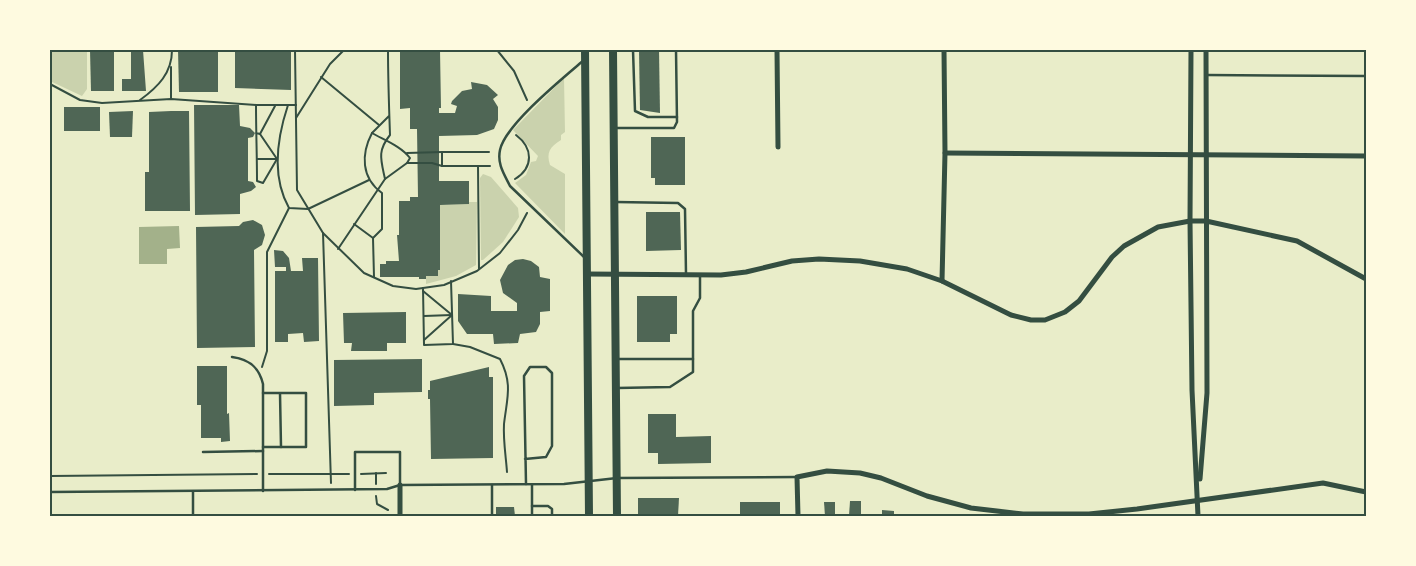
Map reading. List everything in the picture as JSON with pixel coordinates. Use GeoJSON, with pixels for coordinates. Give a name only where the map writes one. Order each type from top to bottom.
{"type":"FeatureCollection","features":[{"type":"Feature","properties":{"kind":"main road"},"geometry":{"type":"LineString","coordinates":[[585,50],[589,516]]}},
{"type":"Feature","properties":{"kind":"main road"},"geometry":{"type":"LineString","coordinates":[[613,50],[617,516]]}},
{"type":"Feature","properties":{"kind":"street"},"geometry":{"type":"LineString","coordinates":[[777,50],[778,147]]}},
{"type":"Feature","properties":{"kind":"street"},"geometry":{"type":"LineString","coordinates":[[942,282],[945,153],[944,50]]}},
{"type":"Feature","properties":{"kind":"street"},"geometry":{"type":"LineString","coordinates":[[1191,50],[1190,221],[1192,390],[1198,516]]}},
{"type":"Feature","properties":{"kind":"street"},"geometry":{"type":"LineString","coordinates":[[1198,499],[1207,393],[1206,50]]}},
{"type":"Feature","properties":{"kind":"street"},"geometry":{"type":"LineString","coordinates":[[945,153],[1366,156]]}},
{"type":"Feature","properties":{"kind":"street"},"geometry":{"type":"LineString","coordinates":[[587,274],[686,276],[746,272],[792,261],[819,259],[860,261],[907,269],[942,282],[1011,315],[1031,320],[1045,320],[1065,312],[1079,301],[1112,257],[1124,246],[1158,227],[1190,221],[1206,221],[1297,241],[1366,279]]}},
{"type":"Feature","properties":{"kind":"street"},"geometry":{"type":"LineString","coordinates":[[798,516],[798,477],[826,471],[860,473],[881,478],[927,496],[971,508],[1022,514],[1089,514],[1323,483],[1366,492]]}},
{"type":"Feature","properties":{"kind":"street"},"geometry":{"type":"LineString","coordinates":[[400,485],[400,516]]}},
{"type":"Feature","properties":{"kind":"lane"},"geometry":{"type":"LineString","coordinates":[[633,50],[636,111],[648,117],[676,117]]}},
{"type":"Feature","properties":{"kind":"lane"},"geometry":{"type":"LineString","coordinates":[[613,128],[670,130],[674,128],[676,122],[676,50]]}},
{"type":"Feature","properties":{"kind":"lane"},"geometry":{"type":"LineString","coordinates":[[585,60],[509,131],[500,149],[499,160],[501,171],[508,182],[587,260]]}},
{"type":"Feature","properties":{"kind":"lane"},"geometry":{"type":"LineString","coordinates":[[1206,75],[1366,76]]}},
{"type":"Feature","properties":{"kind":"lane"},"geometry":{"type":"LineString","coordinates":[[614,202],[678,203],[685,208],[686,276]]}},
{"type":"Feature","properties":{"kind":"lane"},"geometry":{"type":"LineString","coordinates":[[616,388],[670,387],[693,372],[693,311],[700,298],[700,275]]}},
{"type":"Feature","properties":{"kind":"lane"},"geometry":{"type":"LineString","coordinates":[[232,357],[253,364],[261,373],[264,491]]}},
{"type":"Feature","properties":{"kind":"lane"},"geometry":{"type":"LineString","coordinates":[[616,359],[693,359]]}},
{"type":"Feature","properties":{"kind":"lane"},"geometry":{"type":"LineString","coordinates":[[525,459],[546,457],[552,446],[552,373],[546,367],[530,367],[524,376],[525,459],[526,484]]}},
{"type":"Feature","properties":{"kind":"lane"},"geometry":{"type":"LineString","coordinates":[[203,452],[307,446],[306,393],[263,393]]}},
{"type":"Feature","properties":{"kind":"lane"},"geometry":{"type":"LineString","coordinates":[[280,393],[281,447]]}},
{"type":"Feature","properties":{"kind":"lane"},"geometry":{"type":"LineString","coordinates":[[355,490],[355,452],[400,452],[400,485]]}},
{"type":"Feature","properties":{"kind":"lane"},"geometry":{"type":"LineString","coordinates":[[50,492],[355,490],[387,489],[400,485],[532,484],[617,478],[798,477]]}},
{"type":"Feature","properties":{"kind":"lane"},"geometry":{"type":"LineString","coordinates":[[532,484],[532,516]]}},
{"type":"Feature","properties":{"kind":"lane"},"geometry":{"type":"LineString","coordinates":[[492,485],[492,516]]}},
{"type":"Feature","properties":{"kind":"lane"},"geometry":{"type":"LineString","coordinates":[[193,492],[193,516]]}},
{"type":"Feature","properties":{"kind":"lane"},"geometry":{"type":"LineString","coordinates":[[532,506],[550,507],[552,516]]}},
{"type":"Feature","properties":{"kind":"path"},"geometry":{"type":"LineString","coordinates":[[171,99],[172,50]]}},
{"type":"Feature","properties":{"kind":"path"},"geometry":{"type":"LineString","coordinates":[[295,50],[297,190],[323,233],[364,273],[393,286],[423,289],[452,282],[479,269],[500,253],[518,230],[527,212]]}},
{"type":"Feature","properties":{"kind":"path"},"geometry":{"type":"LineString","coordinates":[[296,118],[330,64],[344,50]]}},
{"type":"Feature","properties":{"kind":"path"},"geometry":{"type":"LineString","coordinates":[[385,179],[381,156],[382,145],[390,135],[388,50]]}},
{"type":"Feature","properties":{"kind":"path"},"geometry":{"type":"LineString","coordinates":[[497,50],[514,71],[527,100]]}},
{"type":"Feature","properties":{"kind":"path"},"geometry":{"type":"LineString","coordinates":[[138,102],[158,84],[171,67]]}},
{"type":"Feature","properties":{"kind":"path"},"geometry":{"type":"LineString","coordinates":[[321,77],[379,125]]}},
{"type":"Feature","properties":{"kind":"path"},"geometry":{"type":"LineString","coordinates":[[50,84],[80,100],[102,103],[171,99],[256,105],[296,105]]}},
{"type":"Feature","properties":{"kind":"path"},"geometry":{"type":"LineString","coordinates":[[256,105],[257,182],[263,183],[277,159]]}},
{"type":"Feature","properties":{"kind":"path"},"geometry":{"type":"LineString","coordinates":[[260,134],[276,105]]}},
{"type":"Feature","properties":{"kind":"path"},"geometry":{"type":"LineString","coordinates":[[261,373],[267,351],[267,252],[289,208],[280,186],[277,159],[278,142],[288,105]]}},
{"type":"Feature","properties":{"kind":"path"},"geometry":{"type":"LineString","coordinates":[[374,278],[373,238],[382,229],[382,193],[369,180],[364,157],[372,133],[389,116]]}},
{"type":"Feature","properties":{"kind":"path"},"geometry":{"type":"LineString","coordinates":[[508,182],[526,171],[530,160],[528,148],[509,131]]}},
{"type":"Feature","properties":{"kind":"path"},"geometry":{"type":"LineString","coordinates":[[256,133],[260,134],[277,159]]}},
{"type":"Feature","properties":{"kind":"path"},"geometry":{"type":"LineString","coordinates":[[338,249],[377,189],[385,179],[407,163],[410,158],[406,153],[372,133]]}},
{"type":"Feature","properties":{"kind":"path"},"geometry":{"type":"LineString","coordinates":[[442,152],[442,166]]}},
{"type":"Feature","properties":{"kind":"path"},"geometry":{"type":"LineString","coordinates":[[406,153],[489,152]]}},
{"type":"Feature","properties":{"kind":"path"},"geometry":{"type":"LineString","coordinates":[[257,160],[277,159]]}},
{"type":"Feature","properties":{"kind":"path"},"geometry":{"type":"LineString","coordinates":[[407,163],[432,163],[442,166],[490,166]]}},
{"type":"Feature","properties":{"kind":"path"},"geometry":{"type":"LineString","coordinates":[[478,166],[479,269]]}},
{"type":"Feature","properties":{"kind":"path"},"geometry":{"type":"LineString","coordinates":[[289,208],[308,209],[369,180]]}},
{"type":"Feature","properties":{"kind":"path"},"geometry":{"type":"LineString","coordinates":[[354,224],[373,238]]}},
{"type":"Feature","properties":{"kind":"path"},"geometry":{"type":"LineString","coordinates":[[323,233],[332,490]]}},
{"type":"Feature","properties":{"kind":"path"},"geometry":{"type":"LineString","coordinates":[[452,282],[453,344]]}},
{"type":"Feature","properties":{"kind":"path"},"geometry":{"type":"LineString","coordinates":[[423,289],[452,315]]}},
{"type":"Feature","properties":{"kind":"path"},"geometry":{"type":"LineString","coordinates":[[423,289],[424,345],[453,344],[470,347],[500,359],[506,371],[510,391],[504,426],[507,472]]}},
{"type":"Feature","properties":{"kind":"path"},"geometry":{"type":"LineString","coordinates":[[424,316],[452,315]]}},
{"type":"Feature","properties":{"kind":"path"},"geometry":{"type":"LineString","coordinates":[[424,340],[452,315]]}},
{"type":"Feature","properties":{"kind":"path"},"geometry":{"type":"LineString","coordinates":[[50,476],[331,474]]}},
{"type":"Feature","properties":{"kind":"shaded area"},"geometry":{"type":"Polygon","coordinates":[[[50,50],[87,50],[87,89],[82,96],[50,81],[50,50]]]}},
{"type":"Feature","properties":{"kind":"shaded area"},"geometry":{"type":"Polygon","coordinates":[[[564,78],[565,132],[561,135],[561,140],[550,150],[548,157],[550,165],[565,174],[565,234],[515,183],[526,175],[531,162],[536,161],[538,156],[513,130],[564,78]]]}},
{"type":"Feature","properties":{"kind":"shaded area"},"geometry":{"type":"Polygon","coordinates":[[[483,174],[491,177],[518,208],[519,217],[503,242],[481,260],[480,178],[483,174]]]}},
{"type":"Feature","properties":{"kind":"shaded area"},"geometry":{"type":"Polygon","coordinates":[[[469,202],[477,202],[476,265],[456,276],[426,284],[426,276],[438,276],[438,270],[440,269],[440,205],[469,204],[469,202]]]}},
{"type":"Feature","properties":{"kind":"shaded area"},"geometry":{"type":"Polygon","coordinates":[[[179,226],[180,248],[167,249],[167,264],[139,264],[139,227],[179,226]]]}},
{"type":"Feature","properties":{"kind":"building"},"geometry":{"type":"Polygon","coordinates":[[[90,50],[114,50],[114,91],[91,91],[90,50]]]}},
{"type":"Feature","properties":{"kind":"building"},"geometry":{"type":"Polygon","coordinates":[[[131,50],[143,50],[146,91],[122,91],[122,79],[131,79],[131,50]]]}},
{"type":"Feature","properties":{"kind":"building"},"geometry":{"type":"Polygon","coordinates":[[[178,50],[218,50],[218,92],[179,92],[178,50]]]}},
{"type":"Feature","properties":{"kind":"building"},"geometry":{"type":"Polygon","coordinates":[[[235,50],[291,50],[291,90],[235,88],[235,50]]]}},
{"type":"Feature","properties":{"kind":"building"},"geometry":{"type":"Polygon","coordinates":[[[400,50],[440,50],[441,108],[439,108],[439,113],[455,113],[457,106],[451,104],[452,101],[462,91],[472,89],[471,82],[487,85],[498,95],[493,99],[498,107],[498,120],[494,129],[477,135],[439,136],[439,181],[469,181],[469,204],[440,205],[440,270],[438,270],[438,276],[426,276],[426,279],[419,279],[419,277],[380,277],[380,264],[386,264],[386,261],[399,261],[397,235],[399,235],[399,201],[410,201],[410,197],[418,197],[417,129],[410,129],[410,108],[400,109],[400,50]]]}},
{"type":"Feature","properties":{"kind":"building"},"geometry":{"type":"Polygon","coordinates":[[[639,50],[659,50],[660,113],[640,110],[639,50]]]}},
{"type":"Feature","properties":{"kind":"building"},"geometry":{"type":"Polygon","coordinates":[[[194,105],[239,105],[240,126],[250,128],[255,133],[253,137],[248,138],[248,181],[253,182],[256,187],[251,191],[240,194],[240,214],[195,215],[194,105]]]}},
{"type":"Feature","properties":{"kind":"building"},"geometry":{"type":"Polygon","coordinates":[[[64,107],[100,107],[100,131],[64,131],[64,107]]]}},
{"type":"Feature","properties":{"kind":"building"},"geometry":{"type":"Polygon","coordinates":[[[133,111],[132,137],[110,137],[109,112],[133,111]]]}},
{"type":"Feature","properties":{"kind":"building"},"geometry":{"type":"Polygon","coordinates":[[[189,111],[190,211],[145,211],[145,172],[149,172],[149,112],[189,111]]]}},
{"type":"Feature","properties":{"kind":"building"},"geometry":{"type":"Polygon","coordinates":[[[651,137],[685,137],[685,185],[655,185],[655,178],[651,178],[651,137]]]}},
{"type":"Feature","properties":{"kind":"building"},"geometry":{"type":"Polygon","coordinates":[[[646,212],[680,212],[681,250],[646,251],[646,212]]]}},
{"type":"Feature","properties":{"kind":"building"},"geometry":{"type":"Polygon","coordinates":[[[253,220],[262,225],[265,235],[262,245],[254,250],[255,347],[197,348],[196,227],[239,226],[243,222],[253,220]]]}},
{"type":"Feature","properties":{"kind":"building"},"geometry":{"type":"Polygon","coordinates":[[[274,250],[283,251],[289,258],[291,271],[303,271],[302,258],[318,258],[319,341],[304,342],[303,333],[288,334],[288,342],[275,342],[275,271],[286,271],[286,267],[275,267],[274,250]]]}},
{"type":"Feature","properties":{"kind":"building"},"geometry":{"type":"Polygon","coordinates":[[[515,260],[531,261],[539,267],[540,277],[550,279],[550,311],[540,312],[540,324],[536,332],[520,334],[518,343],[494,344],[493,334],[467,334],[458,321],[458,294],[491,296],[491,311],[517,311],[517,303],[503,293],[500,280],[508,265],[515,260]]]}},
{"type":"Feature","properties":{"kind":"building"},"geometry":{"type":"Polygon","coordinates":[[[637,296],[677,296],[677,334],[670,334],[670,342],[637,342],[637,296]]]}},
{"type":"Feature","properties":{"kind":"building"},"geometry":{"type":"Polygon","coordinates":[[[406,312],[406,343],[387,343],[387,351],[351,351],[352,343],[344,343],[343,313],[406,312]]]}},
{"type":"Feature","properties":{"kind":"building"},"geometry":{"type":"Polygon","coordinates":[[[422,359],[422,392],[374,393],[374,405],[334,406],[334,360],[422,359]]]}},
{"type":"Feature","properties":{"kind":"building"},"geometry":{"type":"Polygon","coordinates":[[[197,366],[227,366],[227,414],[229,413],[230,441],[221,442],[221,438],[201,438],[201,405],[197,405],[197,366]]]}},
{"type":"Feature","properties":{"kind":"building"},"geometry":{"type":"Polygon","coordinates":[[[489,367],[489,377],[493,377],[493,458],[431,459],[430,399],[428,399],[430,381],[489,367]]]}},
{"type":"Feature","properties":{"kind":"building"},"geometry":{"type":"Polygon","coordinates":[[[648,414],[676,414],[676,437],[711,436],[711,463],[658,464],[658,453],[648,453],[648,414]]]}},
{"type":"Feature","properties":{"kind":"building"},"geometry":{"type":"Polygon","coordinates":[[[638,498],[679,498],[678,516],[638,516],[638,498]]]}},
{"type":"Feature","properties":{"kind":"building"},"geometry":{"type":"Polygon","coordinates":[[[850,501],[861,501],[861,516],[849,516],[850,501]]]}},
{"type":"Feature","properties":{"kind":"building"},"geometry":{"type":"Polygon","coordinates":[[[740,502],[780,502],[780,516],[740,516],[740,502]]]}},
{"type":"Feature","properties":{"kind":"building"},"geometry":{"type":"Polygon","coordinates":[[[824,502],[835,502],[835,516],[825,516],[824,502]]]}},
{"type":"Feature","properties":{"kind":"building"},"geometry":{"type":"Polygon","coordinates":[[[496,507],[514,507],[515,516],[496,516],[496,507]]]}},
{"type":"Feature","properties":{"kind":"building"},"geometry":{"type":"Polygon","coordinates":[[[882,510],[894,511],[894,516],[882,516],[882,510]]]}}]}
